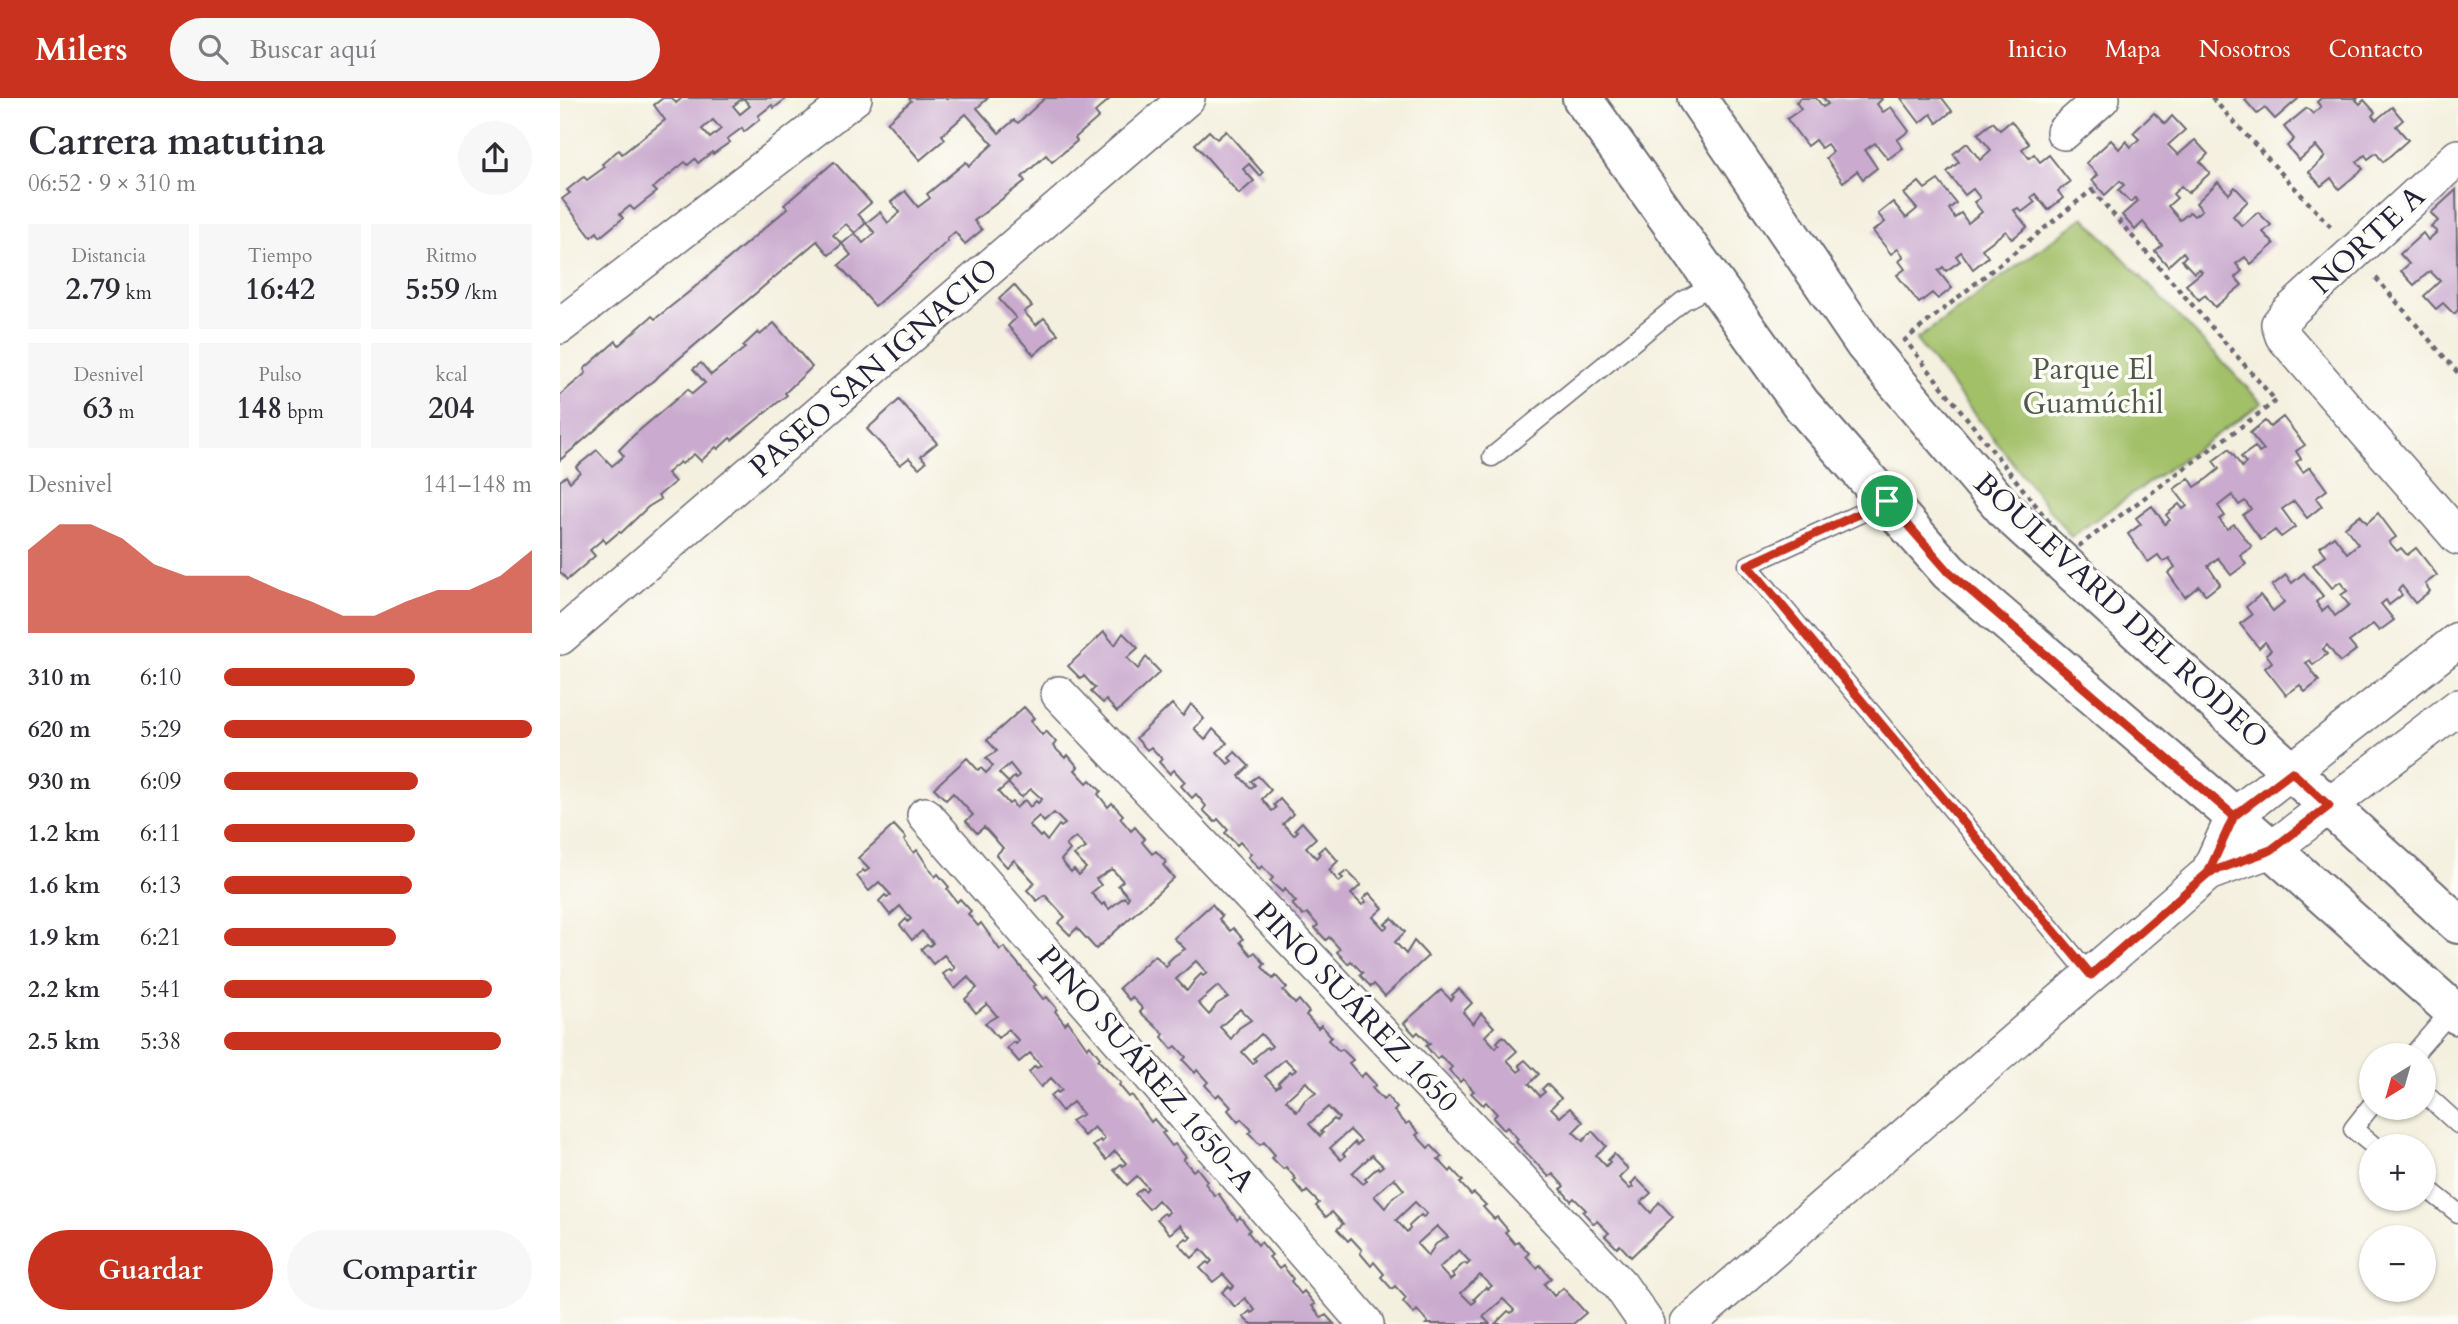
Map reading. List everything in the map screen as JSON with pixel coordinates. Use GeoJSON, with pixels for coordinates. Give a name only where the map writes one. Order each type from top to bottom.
{"type":"FeatureCollection","features":[{"type":"Feature","properties":{"kind":"street"},"geometry":{"type":"LineString","coordinates":[[560,326],[854,98]]}},
{"type":"Feature","properties":{"kind":"street","name":"PASEO SAN IGNACIO"},"geometry":{"type":"LineString","coordinates":[[560,637],[1187,98]]}},
{"type":"Feature","properties":{"kind":"street"},"geometry":{"type":"LineString","coordinates":[[2064,132],[2102,98]]}},
{"type":"Feature","properties":{"kind":"street","name":"BOULEVARD DEL RODEO"},"geometry":{"type":"LineString","coordinates":[[1700,99],[1864,345],[2007,512],[2458,924]]}},
{"type":"Feature","properties":{"kind":"street"},"geometry":{"type":"LineString","coordinates":[[1589,101],[1714,284],[1801,404],[1949,572],[2234,816],[2455,1012]]}},
{"type":"Feature","properties":{"kind":"street","name":"NORTE A"},"geometry":{"type":"LineString","coordinates":[[2458,157],[2279,324],[2283,336],[2458,537]]}},
{"type":"Feature","properties":{"kind":"street"},"geometry":{"type":"LineString","coordinates":[[2208,873],[2234,816],[2458,640]]}},
{"type":"Feature","properties":{"kind":"street","name":"PINO SUÁREZ 1650"},"geometry":{"type":"LineString","coordinates":[[1059,694],[1620,1285],[1647,1324]]}},
{"type":"Feature","properties":{"kind":"street"},"geometry":{"type":"LineString","coordinates":[[1688,1324],[2208,873],[2271,850],[2458,707]]}},
{"type":"Feature","properties":{"kind":"street","name":"PINO SUÁREZ 1650-A"},"geometry":{"type":"LineString","coordinates":[[925,815],[1366,1324]]}},
{"type":"Feature","properties":{"kind":"lane"},"geometry":{"type":"LineString","coordinates":[[1492,457],[1683,301],[1714,284]]}},
{"type":"Feature","properties":{"kind":"lane"},"geometry":{"type":"LineString","coordinates":[[1887,501],[1748,565],[2091,975]]}},
{"type":"Feature","properties":{"kind":"lane"},"geometry":{"type":"LineString","coordinates":[[2425,1043],[2455,1012]]}},
{"type":"Feature","properties":{"kind":"lane"},"geometry":{"type":"LineString","coordinates":[[2436,1104],[2458,1124]]}},
{"type":"Feature","properties":{"kind":"lane"},"geometry":{"type":"LineString","coordinates":[[2359,1134],[2353,1129],[2360,1120]]}},
{"type":"Feature","properties":{"kind":"lane"},"geometry":{"type":"LineString","coordinates":[[2436,1196],[2458,1213]]}},
{"type":"Feature","properties":{"kind":"path"},"geometry":{"type":"LineString","coordinates":[[2212,98],[2354,252],[2458,373]]}},
{"type":"Feature","properties":{"kind":"path"},"geometry":{"type":"LineString","coordinates":[[2091,190],[2276,401],[2072,551],[1905,340],[2091,190]]}},
{"type":"Feature","properties":{"kind":"green space","name":"Parque El Guamúchil"},"geometry":{"type":"Polygon","coordinates":[[[2084,217],[2262,403],[2071,537],[1916,340],[2084,217]]]}},
{"type":"Feature","properties":{"kind":"building"},"geometry":{"type":"Polygon","coordinates":[[[663,98],[672,98],[676,103],[682,98],[743,98],[787,98],[758,116],[760,119],[744,132],[742,128],[727,139],[730,142],[713,154],[712,152],[698,163],[695,159],[688,165],[685,162],[653,188],[657,192],[634,210],[630,206],[620,214],[623,218],[600,237],[597,232],[591,237],[562,199],[570,193],[567,190],[582,178],[587,180],[605,167],[602,164],[616,152],[619,150],[622,154],[665,120],[654,105],[663,98]],[[743,98],[733,106],[740,114],[750,106],[743,98]],[[713,120],[702,129],[710,138],[721,129],[713,120]]]}},
{"type":"Feature","properties":{"kind":"building"},"geometry":{"type":"Polygon","coordinates":[[[909,98],[988,98],[977,108],[999,133],[1014,120],[1018,123],[1045,98],[1111,98],[1095,112],[1099,117],[1075,138],[1077,141],[1052,162],[1046,155],[1022,177],[1025,181],[974,221],[982,230],[965,244],[955,232],[875,306],[839,265],[851,255],[842,244],[855,233],[863,243],[875,233],[866,223],[880,212],[888,223],[900,212],[891,202],[905,191],[918,207],[930,198],[927,194],[966,162],[969,166],[993,144],[966,114],[942,135],[945,139],[920,160],[887,122],[911,101],[909,98]]]}},
{"type":"Feature","properties":{"kind":"building"},"geometry":{"type":"Polygon","coordinates":[[[1801,98],[1816,98],[1823,107],[1828,104],[1823,98],[1881,98],[1877,104],[1883,112],[1891,107],[1909,131],[1897,140],[1903,148],[1888,159],[1875,143],[1865,150],[1877,168],[1863,179],[1857,171],[1843,182],[1826,158],[1833,152],[1827,144],[1821,148],[1815,140],[1807,146],[1787,119],[1801,109],[1796,102],[1801,98]]]}},
{"type":"Feature","properties":{"kind":"building"},"geometry":{"type":"Polygon","coordinates":[[[1901,98],[1942,98],[1952,111],[1937,123],[1931,114],[1920,123],[1901,98]]]}},
{"type":"Feature","properties":{"kind":"building"},"geometry":{"type":"Polygon","coordinates":[[[2299,98],[2275,119],[2265,108],[2257,114],[2245,100],[2299,98]]]}},
{"type":"Feature","properties":{"kind":"building"},"geometry":{"type":"Polygon","coordinates":[[[2321,98],[2358,98],[2356,100],[2360,104],[2364,100],[2375,112],[2372,116],[2376,120],[2392,107],[2403,120],[2396,126],[2408,140],[2383,162],[2376,153],[2368,159],[2365,155],[2357,162],[2363,169],[2339,189],[2331,178],[2321,186],[2309,172],[2325,157],[2316,146],[2299,160],[2287,146],[2294,139],[2284,127],[2307,108],[2313,114],[2321,107],[2317,102],[2321,98]]]}},
{"type":"Feature","properties":{"kind":"building"},"geometry":{"type":"Polygon","coordinates":[[[2154,113],[2165,124],[2172,116],[2185,130],[2168,145],[2178,155],[2195,140],[2208,154],[2200,162],[2210,173],[2188,193],[2181,186],[2173,194],[2177,198],[2168,206],[2180,220],[2190,212],[2194,216],[2202,210],[2196,203],[2218,182],[2229,194],[2235,187],[2248,201],[2233,216],[2242,226],[2258,212],[2271,225],[2263,232],[2274,244],[2251,264],[2245,257],[2236,264],[2242,271],[2235,277],[2242,285],[2215,307],[2205,295],[2199,300],[2186,285],[2202,272],[2199,269],[2194,273],[2182,260],[2186,256],[2183,252],[2168,266],[2155,251],[2162,245],[2143,222],[2135,230],[2122,215],[2138,201],[2135,198],[2130,202],[2118,190],[2124,185],[2120,181],[2105,195],[2092,180],[2098,175],[2086,163],[2111,140],[2119,149],[2126,141],[2131,147],[2139,139],[2133,133],[2154,113]]]}},
{"type":"Feature","properties":{"kind":"building"},"geometry":{"type":"Polygon","coordinates":[[[2011,121],[2029,144],[2022,149],[2029,158],[2034,154],[2040,162],[2049,155],[2070,182],[2058,191],[2063,198],[2048,210],[2035,194],[2031,197],[2035,202],[2022,212],[2018,208],[2014,210],[2027,227],[2012,239],[2006,231],[1982,249],[1988,257],[1973,269],[1961,252],[1956,256],[1960,261],[1946,271],[1943,267],[1938,271],[1952,288],[1938,299],[1932,293],[1919,303],[1897,275],[1905,269],[1899,261],[1904,257],[1898,249],[1891,254],[1873,231],[1885,222],[1878,214],[1893,202],[1906,218],[1917,209],[1904,194],[1919,182],[1925,189],[1938,180],[1956,203],[1949,209],[1955,218],[1961,213],[1968,223],[1982,212],[1974,202],[1980,198],[1973,189],[1965,195],[1947,172],[1959,162],[1953,154],[1967,143],[1980,160],[1991,150],[1978,134],[1993,122],[2000,130],[2011,121]]]}},
{"type":"Feature","properties":{"kind":"building"},"geometry":{"type":"Polygon","coordinates":[[[1209,131],[1217,139],[1226,131],[1263,173],[1260,176],[1249,164],[1243,169],[1254,181],[1239,194],[1195,144],[1209,131]]]}},
{"type":"Feature","properties":{"kind":"building"},"geometry":{"type":"Polygon","coordinates":[[[834,162],[871,203],[858,214],[866,223],[855,233],[846,224],[833,235],[842,244],[829,255],[817,241],[560,460],[560,395],[586,373],[584,369],[616,341],[619,345],[652,316],[655,319],[788,208],[784,205],[834,162]]]}},
{"type":"Feature","properties":{"kind":"building"},"geometry":{"type":"Polygon","coordinates":[[[2456,190],[2458,310],[2454,314],[2443,303],[2436,309],[2424,296],[2440,281],[2430,271],[2414,285],[2401,271],[2409,264],[2400,254],[2423,233],[2428,240],[2437,232],[2431,227],[2438,221],[2431,213],[2456,190]]]}},
{"type":"Feature","properties":{"kind":"building"},"geometry":{"type":"Polygon","coordinates":[[[1014,285],[1032,306],[1024,312],[1036,325],[1044,318],[1058,334],[1034,355],[1008,326],[1016,318],[999,299],[1014,285]]]}},
{"type":"Feature","properties":{"kind":"building"},"geometry":{"type":"Polygon","coordinates":[[[774,323],[812,367],[785,393],[787,395],[732,440],[730,438],[718,449],[716,447],[701,461],[694,454],[667,473],[675,482],[658,496],[661,499],[648,507],[621,533],[606,543],[603,539],[590,550],[595,556],[567,580],[560,572],[560,481],[566,476],[570,482],[580,472],[576,467],[597,450],[612,466],[624,456],[619,450],[634,435],[688,389],[692,394],[705,383],[693,369],[701,363],[711,375],[745,348],[743,346],[758,332],[760,335],[774,323]]]}},
{"type":"Feature","properties":{"kind":"building"},"geometry":{"type":"Polygon","coordinates":[[[899,400],[937,443],[921,456],[926,462],[919,468],[909,458],[900,465],[867,429],[899,400]]]}},
{"type":"Feature","properties":{"kind":"building"},"geometry":{"type":"Polygon","coordinates":[[[2283,417],[2305,445],[2296,451],[2301,459],[2296,462],[2303,472],[2310,467],[2327,490],[2316,498],[2322,506],[2307,518],[2294,501],[2282,509],[2295,527],[2281,537],[2275,530],[2261,540],[2243,515],[2251,509],[2245,501],[2239,505],[2232,495],[2218,506],[2225,516],[2219,519],[2227,529],[2234,524],[2252,547],[2240,555],[2246,564],[2231,575],[2218,558],[2208,566],[2220,584],[2206,595],[2199,586],[2185,597],[2168,573],[2175,567],[2169,558],[2163,562],[2158,555],[2148,562],[2128,534],[2141,524],[2136,518],[2152,506],[2165,524],[2170,520],[2166,515],[2179,504],[2183,509],[2187,506],[2174,489],[2189,478],[2195,487],[2208,478],[2219,469],[2213,461],[2229,449],[2242,467],[2246,463],[2241,457],[2255,447],[2259,453],[2264,450],[2250,433],[2265,421],[2270,427],[2283,417]]]}},
{"type":"Feature","properties":{"kind":"building"},"geometry":{"type":"Polygon","coordinates":[[[2378,513],[2396,537],[2389,542],[2397,551],[2401,548],[2407,555],[2416,548],[2437,575],[2425,584],[2430,591],[2415,603],[2402,586],[2398,590],[2402,595],[2389,605],[2386,600],[2381,604],[2394,620],[2379,631],[2373,624],[2349,642],[2356,650],[2340,662],[2327,645],[2323,649],[2327,654],[2313,665],[2310,660],[2306,663],[2319,681],[2305,692],[2300,685],[2286,695],[2265,668],[2272,662],[2266,654],[2271,650],[2265,642],[2259,648],[2240,624],[2252,615],[2246,607],[2260,595],[2273,611],[2284,602],[2272,586],[2286,575],[2292,583],[2304,573],[2323,596],[2316,602],[2322,611],[2328,606],[2335,616],[2349,605],[2341,595],[2347,591],[2340,582],[2332,588],[2313,565],[2326,555],[2320,547],[2334,536],[2347,553],[2358,544],[2345,527],[2360,515],[2367,523],[2378,513]]]}},
{"type":"Feature","properties":{"kind":"building"},"geometry":{"type":"Polygon","coordinates":[[[1104,632],[1115,645],[1123,633],[1138,648],[1127,658],[1138,669],[1146,657],[1160,672],[1117,712],[1106,700],[1103,703],[1091,692],[1095,688],[1084,676],[1081,679],[1068,666],[1104,632]]]}},
{"type":"Feature","properties":{"kind":"building"},"geometry":{"type":"Polygon","coordinates":[[[1172,704],[1183,716],[1191,704],[1204,719],[1194,728],[1205,740],[1213,729],[1227,743],[1217,752],[1228,764],[1232,761],[1229,758],[1235,752],[1249,766],[1239,776],[1251,788],[1255,785],[1251,781],[1258,776],[1271,790],[1262,799],[1272,811],[1280,799],[1293,814],[1283,824],[1294,835],[1298,831],[1295,829],[1302,822],[1316,838],[1306,847],[1316,858],[1325,846],[1338,861],[1329,870],[1339,882],[1343,878],[1340,876],[1347,871],[1361,885],[1351,894],[1362,905],[1366,902],[1363,899],[1369,893],[1383,908],[1373,917],[1384,929],[1388,926],[1385,924],[1392,918],[1405,932],[1395,942],[1406,954],[1414,941],[1428,956],[1385,996],[1374,984],[1371,987],[1360,975],[1363,973],[1351,961],[1348,964],[1329,937],[1326,940],[1315,928],[1318,925],[1307,913],[1303,916],[1292,904],[1296,902],[1285,889],[1282,892],[1270,881],[1273,878],[1262,866],[1259,869],[1248,857],[1251,854],[1240,842],[1237,845],[1225,833],[1228,830],[1218,819],[1215,822],[1203,810],[1206,806],[1196,794],[1192,798],[1181,786],[1185,782],[1174,770],[1170,774],[1151,747],[1147,750],[1136,738],[1172,704]]]}},
{"type":"Feature","properties":{"kind":"building"},"geometry":{"type":"Polygon","coordinates":[[[1024,707],[1034,718],[1031,721],[1042,735],[1046,731],[1056,742],[1053,746],[1065,758],[1068,755],[1078,767],[1075,770],[1087,783],[1090,780],[1101,791],[1098,794],[1108,807],[1112,803],[1123,815],[1120,818],[1131,831],[1135,827],[1145,839],[1142,842],[1152,854],[1156,851],[1166,862],[1163,865],[1174,878],[1096,949],[1077,928],[1070,935],[1058,923],[1065,917],[1045,895],[1037,901],[1027,890],[1035,883],[1014,860],[1007,867],[996,855],[1003,848],[984,827],[977,833],[966,821],[973,815],[953,793],[946,800],[934,788],[967,758],[978,770],[981,768],[986,773],[993,766],[986,758],[997,751],[987,740],[1024,707]],[[1010,764],[999,773],[1008,782],[1019,775],[1010,764]],[[1008,783],[998,792],[1016,808],[1025,800],[1030,807],[1042,799],[1031,789],[1021,797],[1008,783]],[[1054,813],[1044,822],[1039,816],[1029,825],[1047,841],[1059,825],[1061,827],[1065,824],[1054,813]],[[1076,837],[1066,845],[1070,850],[1061,860],[1071,872],[1074,869],[1079,875],[1086,868],[1074,855],[1086,848],[1076,837]],[[1112,869],[1096,879],[1101,885],[1091,893],[1109,909],[1124,897],[1127,900],[1129,897],[1118,885],[1123,881],[1112,869]]]}},
{"type":"Feature","properties":{"kind":"building"},"geometry":{"type":"Polygon","coordinates":[[[894,825],[906,838],[904,840],[914,853],[917,850],[935,877],[938,874],[949,887],[947,889],[957,902],[960,899],[971,911],[968,914],[978,926],[981,923],[1000,950],[1004,947],[1036,985],[1033,986],[1043,999],[1047,997],[1065,1024],[1068,1021],[1087,1048],[1090,1045],[1100,1058],[1098,1060],[1121,1083],[1119,1085],[1129,1097],[1132,1095],[1151,1122],[1154,1119],[1172,1146],[1175,1144],[1186,1157],[1183,1159],[1193,1171],[1197,1168],[1215,1196],[1218,1193],[1237,1220],[1240,1217],[1258,1245],[1261,1242],[1272,1255],[1269,1257],[1279,1269],[1283,1266],[1301,1294],[1304,1291],[1315,1304],[1312,1306],[1322,1318],[1326,1315],[1334,1324],[1250,1324],[1243,1317],[1255,1310],[1245,1298],[1235,1307],[1222,1292],[1228,1286],[1231,1289],[1234,1286],[1223,1274],[1213,1282],[1200,1268],[1212,1261],[1201,1249],[1192,1258],[1179,1244],[1191,1237],[1180,1225],[1170,1234],[1157,1219],[1169,1212],[1158,1200],[1149,1209],[1135,1194],[1142,1188],[1145,1191],[1148,1188],[1137,1176],[1127,1185],[1114,1170],[1126,1163],[1115,1151],[1106,1160],[1093,1146],[1105,1139],[1094,1127],[1084,1136],[1071,1121],[1083,1114],[1073,1102],[1062,1111],[1050,1096],[1062,1090],[1051,1078],[1041,1087],[1029,1072],[1035,1066],[1041,1066],[1030,1053],[1019,1062],[1007,1048],[1019,1041],[1008,1029],[998,1038],[985,1023],[997,1016],[987,1004],[976,1013],[965,999],[977,988],[968,977],[955,989],[943,974],[955,968],[944,955],[933,964],[921,949],[933,943],[922,931],[912,940],[900,925],[906,919],[908,922],[911,919],[900,906],[890,915],[879,901],[885,895],[891,895],[879,882],[869,891],[857,876],[863,870],[865,872],[869,869],[858,858],[894,825]]]}},
{"type":"Feature","properties":{"kind":"building"},"geometry":{"type":"Polygon","coordinates":[[[1212,904],[1222,916],[1219,919],[1230,931],[1233,928],[1243,939],[1240,942],[1251,955],[1255,952],[1265,964],[1262,967],[1273,979],[1276,976],[1287,988],[1283,991],[1295,1004],[1299,1000],[1309,1012],[1306,1015],[1318,1028],[1321,1025],[1332,1037],[1328,1040],[1353,1060],[1349,1063],[1361,1077],[1365,1073],[1376,1085],[1372,1088],[1383,1100],[1387,1096],[1397,1108],[1394,1111],[1406,1124],[1409,1122],[1428,1148],[1431,1145],[1442,1157],[1438,1159],[1463,1181],[1460,1183],[1471,1195],[1474,1193],[1486,1205],[1483,1207],[1494,1219],[1497,1217],[1515,1244],[1518,1241],[1529,1253],[1526,1256],[1537,1268],[1540,1265],[1551,1278],[1544,1284],[1554,1296],[1563,1288],[1586,1313],[1573,1324],[1495,1324],[1508,1311],[1511,1313],[1514,1310],[1503,1299],[1483,1317],[1490,1324],[1426,1324],[1428,1322],[1417,1310],[1414,1314],[1403,1302],[1406,1298],[1395,1286],[1392,1289],[1381,1277],[1384,1274],[1374,1262],[1371,1266],[1351,1238],[1348,1241],[1337,1229],[1343,1224],[1332,1212],[1326,1217],[1316,1206],[1319,1203],[1307,1191],[1304,1194],[1286,1167],[1283,1169],[1272,1158],[1275,1155],[1264,1142],[1260,1145],[1249,1133],[1252,1130],[1241,1119],[1238,1122],[1228,1110],[1231,1107],[1219,1094],[1216,1097],[1205,1085],[1208,1082],[1183,1060],[1186,1057],[1176,1046],[1172,1049],[1162,1037],[1164,1034],[1140,1012],[1143,1009],[1132,997],[1129,1000],[1119,988],[1155,955],[1166,967],[1174,956],[1185,949],[1174,938],[1212,904]],[[1196,961],[1176,979],[1187,991],[1201,974],[1203,976],[1207,973],[1196,961]],[[1218,986],[1198,1003],[1209,1015],[1217,1004],[1228,997],[1218,986]],[[1240,1009],[1220,1027],[1231,1039],[1239,1028],[1251,1020],[1240,1009]],[[1261,1034],[1242,1052],[1253,1064],[1256,1060],[1254,1058],[1272,1046],[1261,1034]],[[1285,1059],[1265,1076],[1276,1088],[1280,1085],[1278,1083],[1290,1071],[1292,1073],[1296,1070],[1285,1059]],[[1306,1082],[1286,1100],[1297,1112],[1305,1100],[1316,1093],[1306,1082]],[[1328,1107],[1309,1124],[1320,1136],[1323,1133],[1321,1131],[1334,1119],[1336,1121],[1339,1118],[1328,1107]],[[1350,1130],[1330,1148],[1341,1160],[1345,1156],[1343,1154],[1355,1142],[1357,1145],[1361,1141],[1350,1130]],[[1372,1155],[1352,1173],[1363,1184],[1367,1181],[1365,1179],[1378,1167],[1379,1169],[1383,1166],[1372,1155]],[[1394,1178],[1374,1196],[1385,1208],[1393,1197],[1404,1190],[1394,1178]],[[1415,1202],[1396,1220],[1407,1232],[1409,1226],[1421,1215],[1423,1217],[1427,1214],[1415,1202]],[[1437,1226],[1417,1244],[1428,1256],[1436,1244],[1448,1237],[1437,1226]],[[1459,1250],[1439,1268],[1450,1280],[1454,1277],[1452,1274],[1464,1263],[1467,1265],[1470,1262],[1459,1250]],[[1480,1275],[1461,1293],[1472,1304],[1476,1301],[1474,1299],[1486,1287],[1488,1289],[1492,1286],[1480,1275]]]}},
{"type":"Feature","properties":{"kind":"building"},"geometry":{"type":"Polygon","coordinates":[[[1459,989],[1472,1003],[1463,1012],[1473,1024],[1481,1013],[1494,1027],[1485,1036],[1496,1048],[1499,1044],[1497,1042],[1503,1036],[1517,1051],[1507,1060],[1518,1072],[1522,1069],[1519,1065],[1525,1060],[1539,1074],[1529,1084],[1540,1096],[1545,1092],[1542,1089],[1547,1084],[1561,1098],[1551,1108],[1560,1117],[1570,1108],[1583,1122],[1573,1132],[1583,1141],[1592,1131],[1606,1146],[1596,1155],[1606,1166],[1614,1154],[1628,1169],[1619,1178],[1630,1189],[1636,1178],[1651,1193],[1641,1202],[1651,1213],[1659,1202],[1673,1217],[1631,1257],[1620,1245],[1617,1248],[1605,1236],[1609,1233],[1597,1221],[1594,1224],[1583,1212],[1586,1210],[1574,1198],[1571,1201],[1561,1189],[1564,1186],[1553,1174],[1549,1177],[1516,1142],[1518,1139],[1507,1127],[1504,1130],[1493,1118],[1497,1114],[1486,1102],[1483,1105],[1471,1093],[1474,1091],[1463,1079],[1460,1082],[1449,1070],[1452,1067],[1440,1056],[1437,1059],[1426,1046],[1430,1044],[1418,1032],[1415,1035],[1404,1023],[1441,990],[1451,1000],[1454,997],[1452,995],[1459,989]]]}},
{"type":"Feature","properties":{"kind":"route"},"geometry":{"type":"LineString","coordinates":[[1887,501],[1748,565],[2091,975],[2208,873],[2234,816],[2292,772],[2329,806],[2271,850],[2208,873],[2234,816],[1949,572],[1887,501]]}}]}
